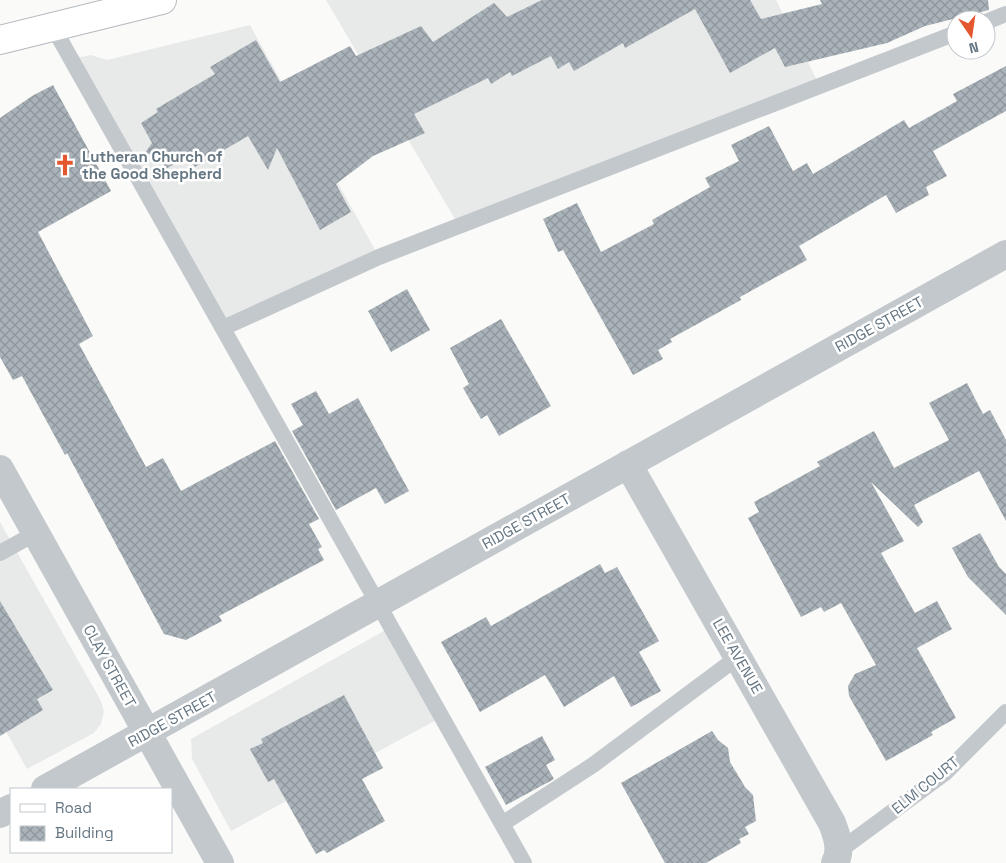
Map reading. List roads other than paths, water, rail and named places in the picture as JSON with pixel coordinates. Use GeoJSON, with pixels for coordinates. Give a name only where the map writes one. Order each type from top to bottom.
{"type":"FeatureCollection","features":[{"type":"Feature","properties":{"kind":"main road"},"geometry":{"type":"LineString","coordinates":[[0,40],[162,0]]}},
{"type":"Feature","properties":{"kind":"street","name":"RIDGE STREET"},"geometry":{"type":"LineString","coordinates":[[47,788],[1006,254]]}},
{"type":"Feature","properties":{"kind":"street","name":"LEE AVENUE"},"geometry":{"type":"LineString","coordinates":[[628,464],[832,823],[838,839],[837,857]]}},
{"type":"Feature","properties":{"kind":"street","name":"CLAY STREET"},"geometry":{"type":"LineString","coordinates":[[0,469],[220,863]]}},
{"type":"Feature","properties":{"kind":"lane"},"geometry":{"type":"LineString","coordinates":[[53,27],[524,863]]}},
{"type":"Feature","properties":{"kind":"lane"},"geometry":{"type":"LineString","coordinates":[[223,328],[379,256],[946,37]]}},
{"type":"Feature","properties":{"kind":"lane"},"geometry":{"type":"LineString","coordinates":[[0,553],[36,533]]}},
{"type":"Feature","properties":{"kind":"lane"},"geometry":{"type":"LineString","coordinates":[[502,824],[600,760],[738,657]]}},
{"type":"Feature","properties":{"kind":"lane","name":"ELM COURT"},"geometry":{"type":"LineString","coordinates":[[837,857],[945,773],[1006,712]]}},
{"type":"Feature","properties":{"kind":"place","name":"Lutheran Church of the Good Shepherd"},"geometry":{"type":"Point","coordinates":[65,165]}}]}
